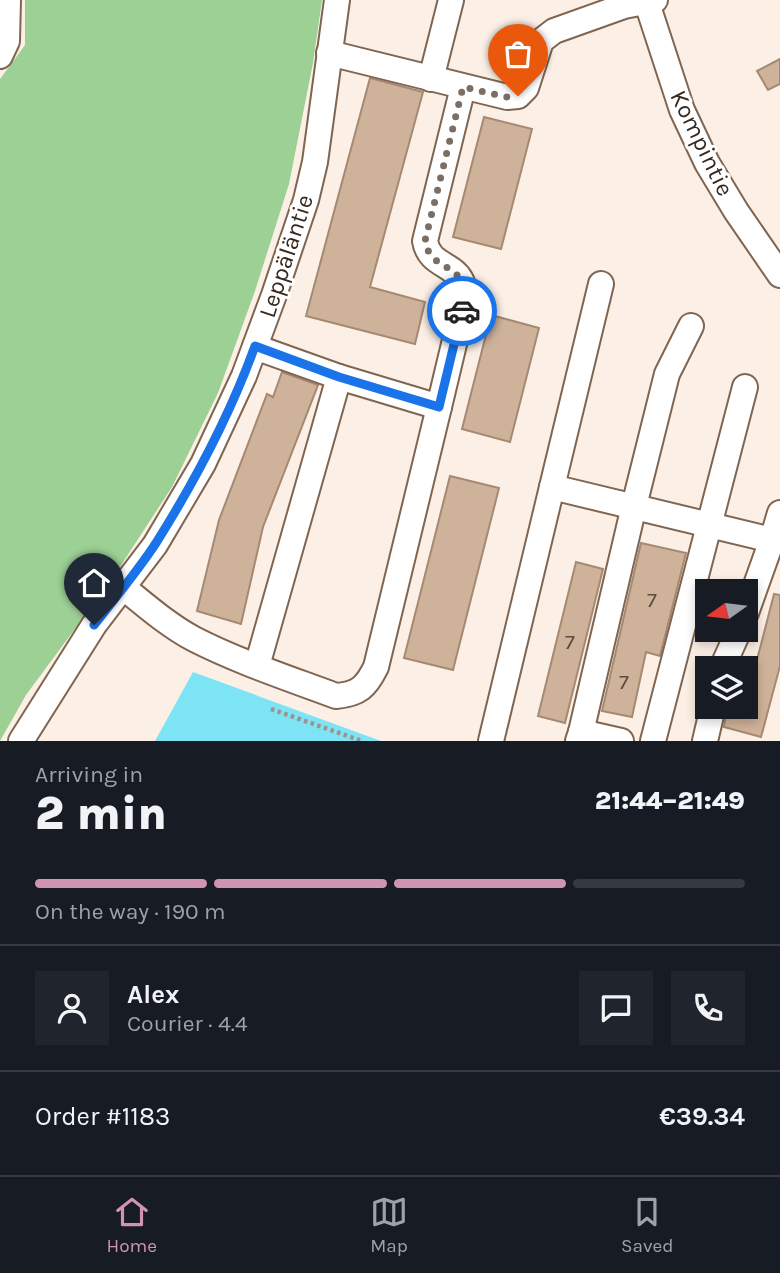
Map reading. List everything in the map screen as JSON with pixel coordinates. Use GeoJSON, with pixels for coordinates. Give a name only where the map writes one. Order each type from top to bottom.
{"type":"FeatureCollection","features":[{"type":"Feature","properties":{"kind":"street"},"geometry":{"type":"LineString","coordinates":[[0,57],[7,41],[8,0]]}},
{"type":"Feature","properties":{"kind":"street","name":"Leppäläntie"},"geometry":{"type":"LineString","coordinates":[[21,741],[94,625],[155,545],[203,464],[244,376],[306,200],[337,0]]}},
{"type":"Feature","properties":{"kind":"street"},"geometry":{"type":"LineString","coordinates":[[431,79],[451,0]]}},
{"type":"Feature","properties":{"kind":"street"},"geometry":{"type":"LineString","coordinates":[[329,53],[506,97],[518,96],[526,88],[541,41],[554,31],[649,0]]}},
{"type":"Feature","properties":{"kind":"street","name":"Kompintie"},"geometry":{"type":"LineString","coordinates":[[649,0],[682,110],[707,163],[780,275]]}},
{"type":"Feature","properties":{"kind":"street"},"geometry":{"type":"LineString","coordinates":[[123,587],[191,637],[257,666],[336,696],[359,690],[369,681],[376,667],[465,298],[460,277],[433,258],[425,241],[463,87]]}},
{"type":"Feature","properties":{"kind":"street"},"geometry":{"type":"LineString","coordinates":[[491,741],[601,284]]}},
{"type":"Feature","properties":{"kind":"street"},"geometry":{"type":"LineString","coordinates":[[621,741],[579,736],[667,374],[691,326]]}},
{"type":"Feature","properties":{"kind":"street"},"geometry":{"type":"LineString","coordinates":[[255,346],[339,377],[439,407]]}},
{"type":"Feature","properties":{"kind":"street"},"geometry":{"type":"LineString","coordinates":[[257,666],[339,377]]}},
{"type":"Feature","properties":{"kind":"street"},"geometry":{"type":"LineString","coordinates":[[653,741],[745,387]]}},
{"type":"Feature","properties":{"kind":"street"},"geometry":{"type":"LineString","coordinates":[[552,487],[776,541]]}},
{"type":"Feature","properties":{"kind":"street"},"geometry":{"type":"LineString","coordinates":[[758,584],[776,541],[780,513]]}},
{"type":"Feature","properties":{"kind":"street"},"geometry":{"type":"LineString","coordinates":[[705,741],[710,719]]}},
{"type":"Feature","properties":{"kind":"path"},"geometry":{"type":"LineString","coordinates":[[271,709],[362,741]]}},
{"type":"Feature","properties":{"kind":"green space"},"geometry":{"type":"Polygon","coordinates":[[[25,0],[322,0],[313,63],[289,184],[255,291],[218,393],[172,487],[114,576],[26,695],[0,741],[0,79],[25,45],[25,0]]]}},
{"type":"Feature","properties":{"kind":"water"},"geometry":{"type":"Polygon","coordinates":[[[193,672],[381,741],[155,741],[193,672]]]}},
{"type":"Feature","properties":{"kind":"building"},"geometry":{"type":"Polygon","coordinates":[[[780,59],[780,84],[768,90],[757,71],[780,59]]]}},
{"type":"Feature","properties":{"kind":"building"},"geometry":{"type":"Polygon","coordinates":[[[370,78],[423,92],[370,287],[425,302],[415,344],[306,316],[370,78]]]}},
{"type":"Feature","properties":{"kind":"building"},"geometry":{"type":"Polygon","coordinates":[[[484,117],[532,129],[501,249],[453,237],[484,117]]]}},
{"type":"Feature","properties":{"kind":"building"},"geometry":{"type":"Polygon","coordinates":[[[491,315],[539,328],[510,442],[462,429],[491,315]]]}},
{"type":"Feature","properties":{"kind":"building"},"geometry":{"type":"Polygon","coordinates":[[[282,372],[318,385],[263,527],[241,624],[197,611],[219,520],[267,394],[273,397],[282,372]]]}},
{"type":"Feature","properties":{"kind":"building"},"geometry":{"type":"Polygon","coordinates":[[[450,476],[499,488],[453,670],[404,658],[450,476]]]}},
{"type":"Feature","properties":{"kind":"building"},"geometry":{"type":"Polygon","coordinates":[[[641,543],[686,553],[660,656],[646,652],[632,717],[602,711],[641,543]]]}},
{"type":"Feature","properties":{"kind":"building"},"geometry":{"type":"Polygon","coordinates":[[[576,562],[603,569],[565,723],[538,716],[576,562]]]}},
{"type":"Feature","properties":{"kind":"building"},"geometry":{"type":"Polygon","coordinates":[[[774,594],[780,595],[780,666],[761,737],[724,727],[725,719],[758,719],[758,656],[774,594]]]}},
{"type":"Feature","properties":{"kind":"way so far"},"geometry":{"type":"LineString","coordinates":[[462,311],[465,298],[460,277],[433,258],[425,241],[463,87],[506,97],[518,96]]}},
{"type":"Feature","properties":{"kind":"route"},"geometry":{"type":"LineString","coordinates":[[94,625],[155,545],[203,464],[255,346],[339,377],[439,407],[462,311]]}}]}
